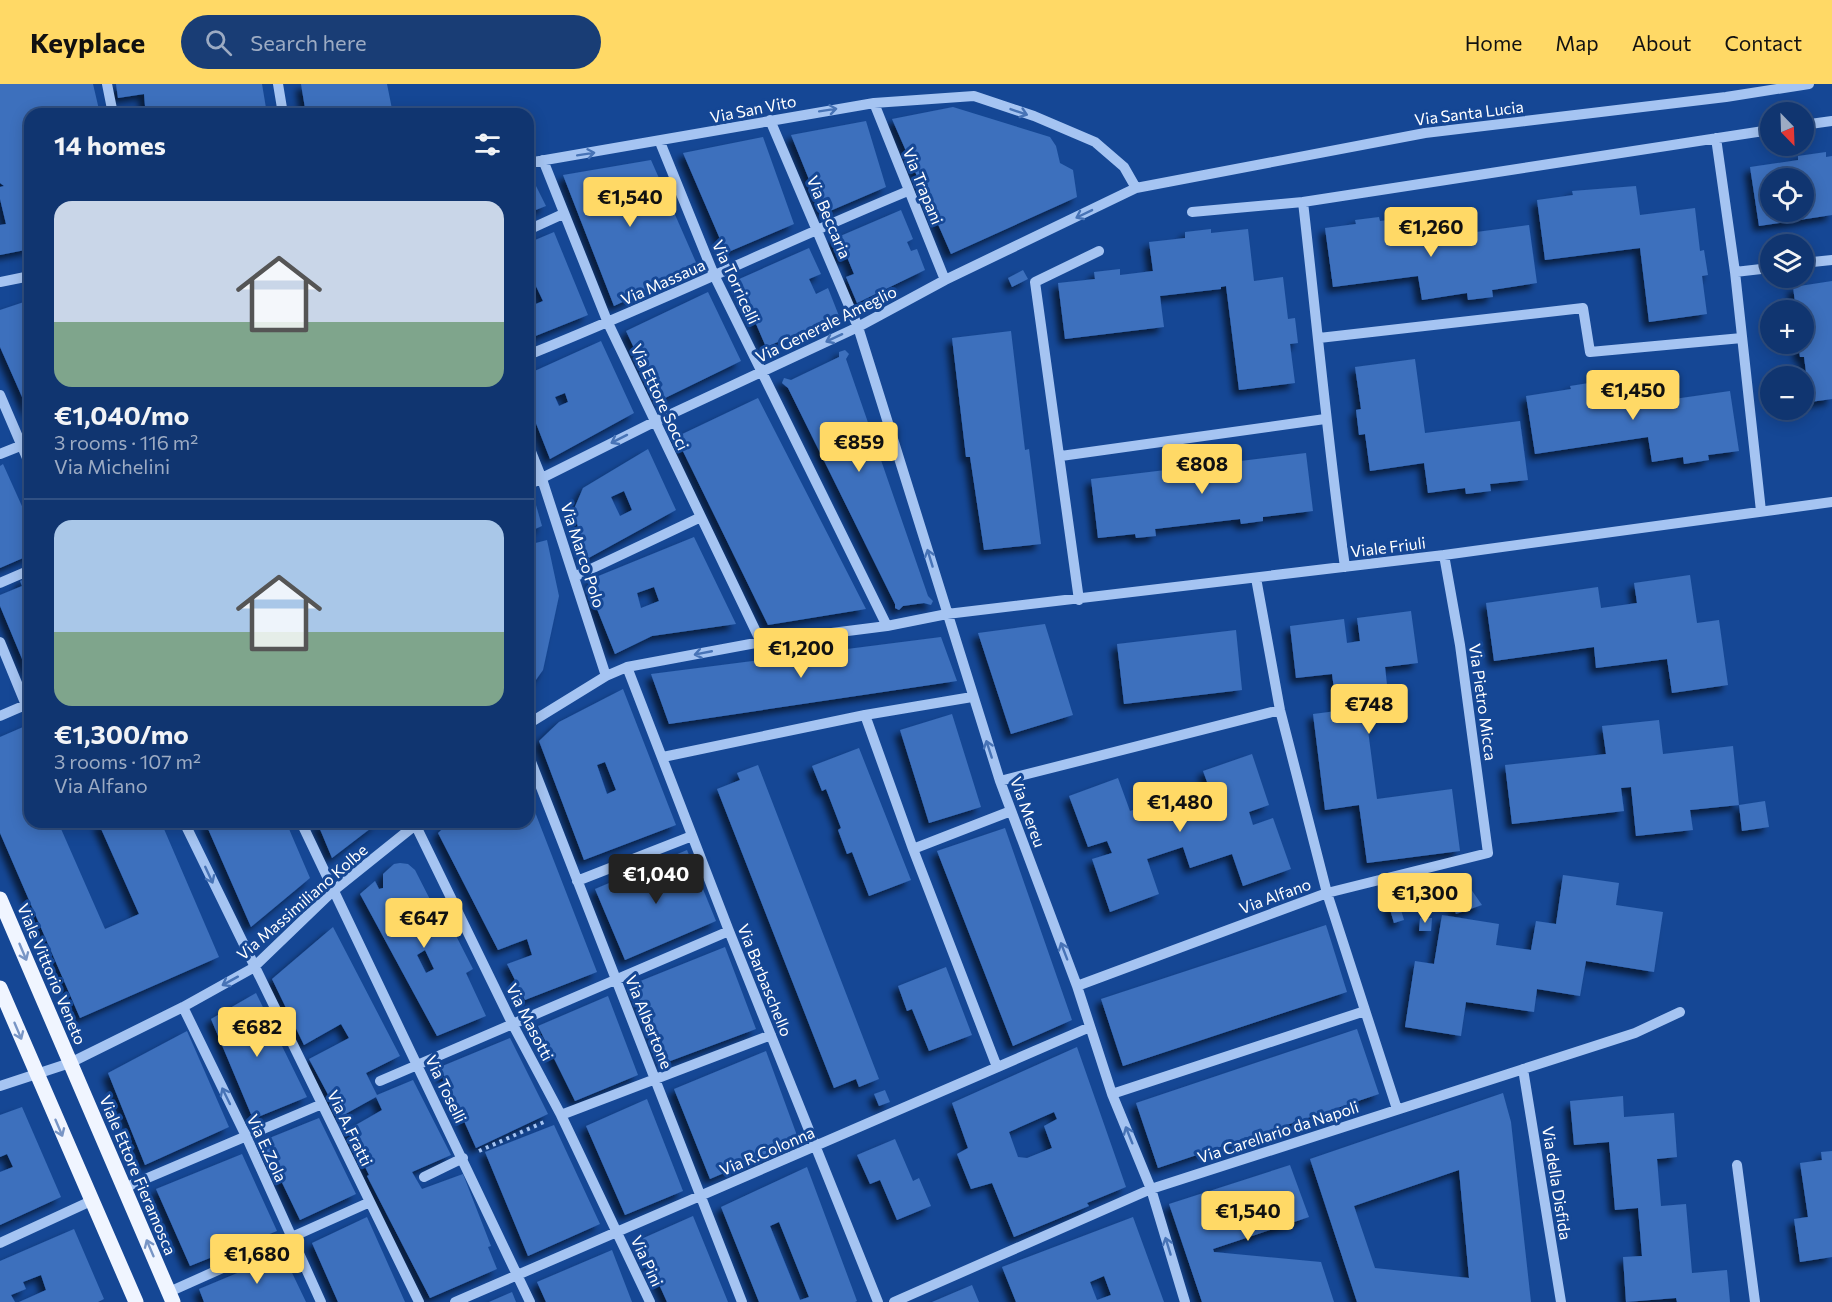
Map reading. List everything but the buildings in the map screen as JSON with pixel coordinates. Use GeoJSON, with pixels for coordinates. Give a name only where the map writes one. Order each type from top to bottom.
{"type":"FeatureCollection","features":[{"type":"Feature","properties":{"kind":"main road","name":"Viale Vittorio Veneto"},"geometry":{"type":"LineString","coordinates":[[0,899],[70,1063]]}},
{"type":"Feature","properties":{"kind":"main road"},"geometry":{"type":"LineString","coordinates":[[0,988],[136,1302]]}},
{"type":"Feature","properties":{"kind":"main road","name":"Viale Ettore Fieramosca"},"geometry":{"type":"LineString","coordinates":[[70,1063],[171,1297]]}},
{"type":"Feature","properties":{"kind":"street"},"geometry":{"type":"LineString","coordinates":[[107,84],[112,108]]}},
{"type":"Feature","properties":{"kind":"street"},"geometry":{"type":"LineString","coordinates":[[278,84],[282,108]]}},
{"type":"Feature","properties":{"kind":"street"},"geometry":{"type":"LineString","coordinates":[[1744,94],[1761,84]]}},
{"type":"Feature","properties":{"kind":"street","name":"Via Santa Lucia"},"geometry":{"type":"LineString","coordinates":[[1136,188],[1425,133],[1809,84]]}},
{"type":"Feature","properties":{"kind":"street","name":"Via San Vito"},"geometry":{"type":"LineString","coordinates":[[534,162],[660,142],[770,120],[874,103],[974,96],[1095,142],[1124,167],[1136,188]]}},
{"type":"Feature","properties":{"kind":"street","name":"Via Trapani"},"geometry":{"type":"LineString","coordinates":[[874,103],[945,280]]}},
{"type":"Feature","properties":{"kind":"street","name":"Via Beccaria"},"geometry":{"type":"LineString","coordinates":[[770,120],[818,228],[858,327]]}},
{"type":"Feature","properties":{"kind":"street"},"geometry":{"type":"LineString","coordinates":[[1814,123],[1832,121]]}},
{"type":"Feature","properties":{"kind":"street"},"geometry":{"type":"LineString","coordinates":[[1192,212],[1303,202],[1760,131]]}},
{"type":"Feature","properties":{"kind":"street"},"geometry":{"type":"LineString","coordinates":[[1716,138],[1735,273],[1761,511]]}},
{"type":"Feature","properties":{"kind":"street","name":"Via Torricelli"},"geometry":{"type":"LineString","coordinates":[[660,142],[714,276],[887,626]]}},
{"type":"Feature","properties":{"kind":"street","name":"Via Ettore Socci"},"geometry":{"type":"LineString","coordinates":[[543,160],[608,323],[761,642]]}},
{"type":"Feature","properties":{"kind":"street","name":"Via Generale Ameglio"},"geometry":{"type":"LineString","coordinates":[[534,482],[654,422],[858,327],[945,280],[1136,188]]}},
{"type":"Feature","properties":{"kind":"street","name":"Via Massaua"},"geometry":{"type":"LineString","coordinates":[[534,353],[608,323],[818,228],[908,191]]}},
{"type":"Feature","properties":{"kind":"street"},"geometry":{"type":"LineString","coordinates":[[1303,202],[1319,338],[1325,418],[1345,567]]}},
{"type":"Feature","properties":{"kind":"street"},"geometry":{"type":"LineString","coordinates":[[534,227],[563,214]]}},
{"type":"Feature","properties":{"kind":"street"},"geometry":{"type":"LineString","coordinates":[[1079,600],[1061,456],[1035,282],[1099,251]]}},
{"type":"Feature","properties":{"kind":"street"},"geometry":{"type":"LineString","coordinates":[[1814,262],[1832,260]]}},
{"type":"Feature","properties":{"kind":"street"},"geometry":{"type":"LineString","coordinates":[[1735,273],[1760,269]]}},
{"type":"Feature","properties":{"kind":"street"},"geometry":{"type":"LineString","coordinates":[[0,282],[24,277]]}},
{"type":"Feature","properties":{"kind":"street"},"geometry":{"type":"LineString","coordinates":[[1319,338],[1583,308],[1590,352],[1742,338]]}},
{"type":"Feature","properties":{"kind":"street","name":"Via Mereu"},"geometry":{"type":"LineString","coordinates":[[858,327],[1000,781],[1077,986],[1113,1094],[1151,1189],[1185,1302]]}},
{"type":"Feature","properties":{"kind":"street"},"geometry":{"type":"LineString","coordinates":[[0,395],[24,440]]}},
{"type":"Feature","properties":{"kind":"street"},"geometry":{"type":"LineString","coordinates":[[1061,456],[1325,418]]}},
{"type":"Feature","properties":{"kind":"street"},"geometry":{"type":"LineString","coordinates":[[0,454],[24,445]]}},
{"type":"Feature","properties":{"kind":"street","name":"Via Marco Polo"},"geometry":{"type":"LineString","coordinates":[[534,459],[606,676]]}},
{"type":"Feature","properties":{"kind":"street","name":"Viale Friuli"},"geometry":{"type":"LineString","coordinates":[[947,614],[1444,555],[1832,502]]}},
{"type":"Feature","properties":{"kind":"street"},"geometry":{"type":"LineString","coordinates":[[574,577],[701,517]]}},
{"type":"Feature","properties":{"kind":"street","name":"Via Pietro Micca"},"geometry":{"type":"LineString","coordinates":[[1444,555],[1461,645],[1488,853]]}},
{"type":"Feature","properties":{"kind":"street"},"geometry":{"type":"LineString","coordinates":[[0,583],[24,573]]}},
{"type":"Feature","properties":{"kind":"street"},"geometry":{"type":"LineString","coordinates":[[1256,578],[1280,710],[1327,893],[1397,1109]]}},
{"type":"Feature","properties":{"kind":"street"},"geometry":{"type":"LineString","coordinates":[[534,720],[606,676],[627,667],[761,642],[887,626],[947,614]]}},
{"type":"Feature","properties":{"kind":"street"},"geometry":{"type":"LineString","coordinates":[[0,642],[24,695]]}},
{"type":"Feature","properties":{"kind":"street","name":"Via Barbaschello"},"geometry":{"type":"LineString","coordinates":[[627,667],[729,931],[878,1302]]}},
{"type":"Feature","properties":{"kind":"street"},"geometry":{"type":"LineString","coordinates":[[663,757],[865,715],[972,697]]}},
{"type":"Feature","properties":{"kind":"street"},"geometry":{"type":"LineString","coordinates":[[0,716],[24,706]]}},
{"type":"Feature","properties":{"kind":"street"},"geometry":{"type":"LineString","coordinates":[[1000,781],[1280,710]]}},
{"type":"Feature","properties":{"kind":"street"},"geometry":{"type":"LineString","coordinates":[[865,715],[913,849],[997,1067]]}},
{"type":"Feature","properties":{"kind":"street","name":"Via Albertone"},"geometry":{"type":"LineString","coordinates":[[534,769],[615,980],[657,1079],[742,1302]]}},
{"type":"Feature","properties":{"kind":"street"},"geometry":{"type":"LineString","coordinates":[[913,849],[1011,811]]}},
{"type":"Feature","properties":{"kind":"street","name":"Via A.Fratti"},"geometry":{"type":"LineString","coordinates":[[187,828],[253,968],[419,1302]]}},
{"type":"Feature","properties":{"kind":"street","name":"Via Toselli"},"geometry":{"type":"LineString","coordinates":[[304,828],[519,1274],[530,1302]]}},
{"type":"Feature","properties":{"kind":"street","name":"Via Massimiliano Kolbe"},"geometry":{"type":"LineString","coordinates":[[0,1086],[70,1063],[183,1007],[253,968],[333,891],[410,828]]}},
{"type":"Feature","properties":{"kind":"street","name":"Via Masotti"},"geometry":{"type":"LineString","coordinates":[[418,828],[512,1023],[561,1115],[618,1232]]}},
{"type":"Feature","properties":{"kind":"street"},"geometry":{"type":"LineString","coordinates":[[577,880],[692,836]]}},
{"type":"Feature","properties":{"kind":"street","name":"Via Alfano"},"geometry":{"type":"LineString","coordinates":[[1077,986],[1327,893],[1488,853]]}},
{"type":"Feature","properties":{"kind":"street"},"geometry":{"type":"LineString","coordinates":[[380,1081],[729,931]]}},
{"type":"Feature","properties":{"kind":"street","name":"Via E.Zola"},"geometry":{"type":"LineString","coordinates":[[183,1007],[246,1136],[321,1302]]}},
{"type":"Feature","properties":{"kind":"street"},"geometry":{"type":"LineString","coordinates":[[1113,1094],[1365,1011]]}},
{"type":"Feature","properties":{"kind":"street","name":"Via Carellario da Napoli"},"geometry":{"type":"LineString","coordinates":[[894,1302],[1151,1189],[1635,1033],[1680,1011]]}},
{"type":"Feature","properties":{"kind":"street","name":"Via R.Colonna"},"geometry":{"type":"LineString","coordinates":[[455,1302],[1090,1027]]}},
{"type":"Feature","properties":{"kind":"street"},"geometry":{"type":"LineString","coordinates":[[561,1115],[771,1035]]}},
{"type":"Feature","properties":{"kind":"street","name":"Via della Disfida"},"geometry":{"type":"LineString","coordinates":[[1523,1069],[1561,1302]]}},
{"type":"Feature","properties":{"kind":"street"},"geometry":{"type":"LineString","coordinates":[[124,1188],[322,1104]]}},
{"type":"Feature","properties":{"kind":"street"},"geometry":{"type":"LineString","coordinates":[[424,1177],[463,1158]]}},
{"type":"Feature","properties":{"kind":"street"},"geometry":{"type":"LineString","coordinates":[[1737,1166],[1755,1302]]}},
{"type":"Feature","properties":{"kind":"street"},"geometry":{"type":"LineString","coordinates":[[0,1243],[91,1201]]}},
{"type":"Feature","properties":{"kind":"street"},"geometry":{"type":"LineString","coordinates":[[171,1297],[292,1237],[370,1202]]}},
{"type":"Feature","properties":{"kind":"street","name":"Via Pini"},"geometry":{"type":"LineString","coordinates":[[618,1232],[650,1302]]}},
{"type":"Feature","properties":{"kind":"path"},"geometry":{"type":"LineString","coordinates":[[463,1158],[561,1115]]}}]}
